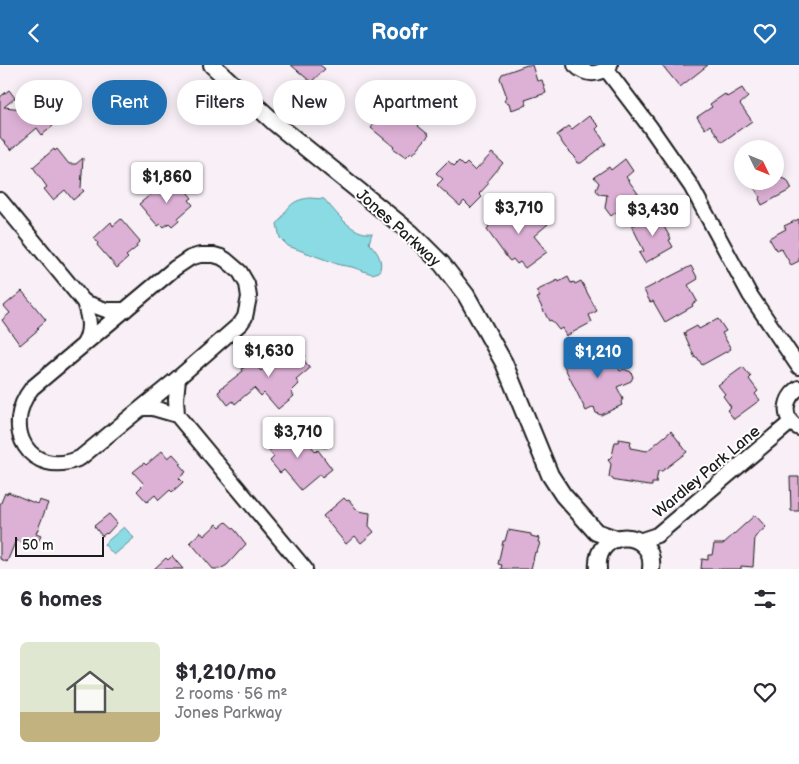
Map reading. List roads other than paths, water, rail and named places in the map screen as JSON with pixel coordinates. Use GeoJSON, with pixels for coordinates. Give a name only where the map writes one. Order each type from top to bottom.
{"type":"FeatureCollection","features":[{"type":"Feature","properties":{"kind":"street","name":"Jones Parkway"},"geometry":{"type":"LineString","coordinates":[[212,65],[275,123],[411,233],[442,265],[466,295],[504,363],[550,475],[563,495],[596,532],[601,550]]}},
{"type":"Feature","properties":{"kind":"street"},"geometry":{"type":"LineString","coordinates":[[575,65],[581,70],[595,74],[608,67],[691,186],[750,295],[799,367]]}},
{"type":"Feature","properties":{"kind":"street"},"geometry":{"type":"LineString","coordinates":[[0,200],[84,302],[88,313],[89,327],[84,344]]}},
{"type":"Feature","properties":{"kind":"street"},"geometry":{"type":"LineString","coordinates":[[200,255],[214,255],[226,260],[240,272],[247,284],[250,297],[245,317],[241,323],[88,453],[74,461],[62,464],[40,460],[27,450],[20,440],[16,419],[21,402],[32,387],[125,310],[176,268],[190,258],[200,255]]}},
{"type":"Feature","properties":{"kind":"street"},"geometry":{"type":"LineString","coordinates":[[84,302],[106,310],[125,310]]}},
{"type":"Feature","properties":{"kind":"street"},"geometry":{"type":"LineString","coordinates":[[177,415],[178,378]]}},
{"type":"Feature","properties":{"kind":"street"},"geometry":{"type":"LineString","coordinates":[[795,425],[787,414],[786,407],[792,393],[799,388]]}},
{"type":"Feature","properties":{"kind":"street"},"geometry":{"type":"LineString","coordinates":[[142,408],[153,408],[177,415],[298,566]]}},
{"type":"Feature","properties":{"kind":"street","name":"Wardley Park Lane"},"geometry":{"type":"LineString","coordinates":[[639,541],[657,535],[795,425]]}},
{"type":"Feature","properties":{"kind":"street","name":"Jones Parkway"},"geometry":{"type":"LineString","coordinates":[[596,532],[616,539],[625,537],[639,541]]}},
{"type":"Feature","properties":{"kind":"street"},"geometry":{"type":"LineString","coordinates":[[651,562],[657,535]]}},
{"type":"Feature","properties":{"kind":"street"},"geometry":{"type":"LineString","coordinates":[[598,569],[598,558],[601,550],[608,543],[616,539]]}},
{"type":"Feature","properties":{"kind":"street"},"geometry":{"type":"LineString","coordinates":[[639,541],[646,547],[651,562]]}},
{"type":"Feature","properties":{"kind":"water"},"geometry":{"type":"Polygon","coordinates":[[[309,198],[324,199],[351,227],[365,233],[372,233],[369,243],[379,256],[381,264],[379,272],[372,274],[340,265],[288,246],[280,238],[277,224],[287,210],[297,201],[309,198]]]}},
{"type":"Feature","properties":{"kind":"water"},"geometry":{"type":"Polygon","coordinates":[[[311,422],[315,424],[329,441],[329,446],[326,448],[320,447],[318,444],[319,439],[305,431],[305,424],[311,422]]]}},
{"type":"Feature","properties":{"kind":"water"},"geometry":{"type":"Polygon","coordinates":[[[124,527],[134,538],[114,555],[104,544],[124,527]]]}}]}
